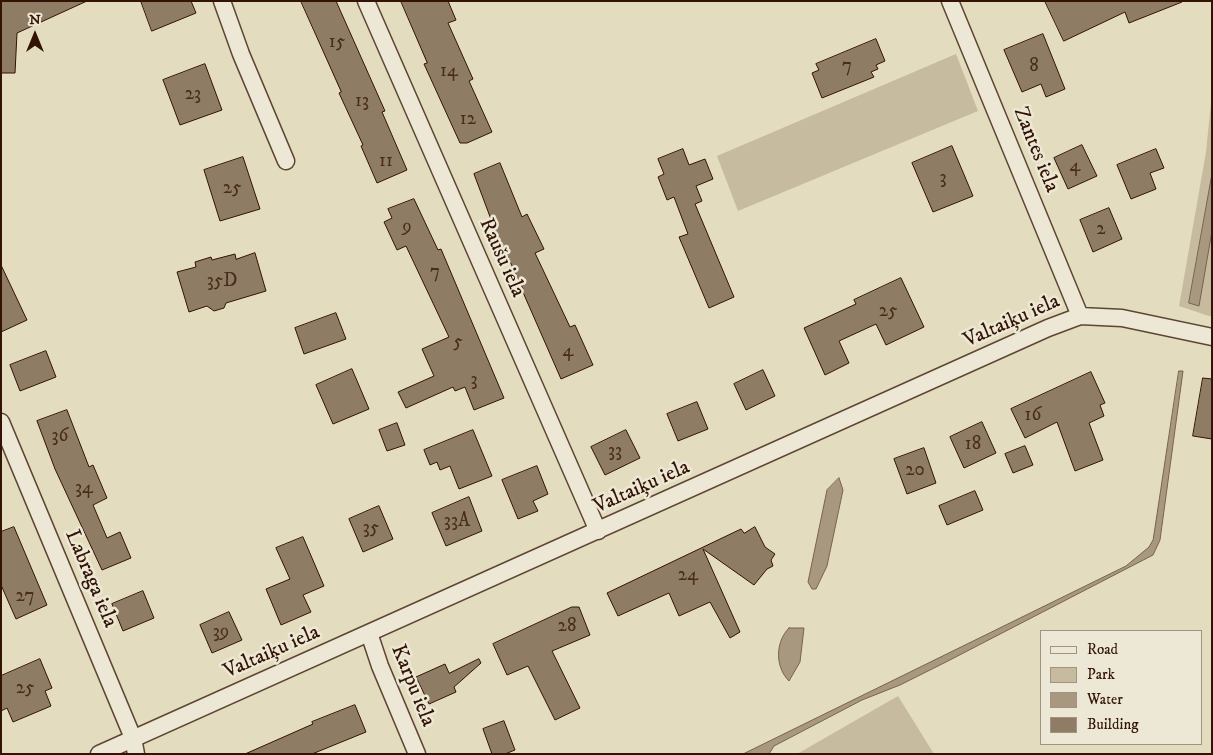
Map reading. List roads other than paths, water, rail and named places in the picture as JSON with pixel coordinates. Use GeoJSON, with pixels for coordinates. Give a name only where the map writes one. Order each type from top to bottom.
{"type":"FeatureCollection","features":[{"type":"Feature","properties":{"kind":"street"},"geometry":{"type":"LineString","coordinates":[[222,1],[240,54],[286,161]]}},
{"type":"Feature","properties":{"kind":"street","name":"Raušu iela"},"geometry":{"type":"LineString","coordinates":[[366,1],[598,531]]}},
{"type":"Feature","properties":{"kind":"street","name":"Zantes iela"},"geometry":{"type":"LineString","coordinates":[[950,1],[1080,316]]}},
{"type":"Feature","properties":{"kind":"street","name":"Valtaiķu iela"},"geometry":{"type":"LineString","coordinates":[[99,754],[135,746],[369,633],[1048,328],[1080,316],[1122,318],[1212,337]]}},
{"type":"Feature","properties":{"kind":"street","name":"Labraga iela"},"geometry":{"type":"LineString","coordinates":[[1,422],[135,746]]}},
{"type":"Feature","properties":{"kind":"street","name":"Karpu iela"},"geometry":{"type":"LineString","coordinates":[[369,633],[380,666],[417,754]]}},
{"type":"Feature","properties":{"kind":"water"},"geometry":{"type":"Polygon","coordinates":[[[1212,174],[1212,231],[1199,306],[1189,303],[1212,174]]]}},
{"type":"Feature","properties":{"kind":"water"},"geometry":{"type":"Polygon","coordinates":[[[1179,371],[1183,371],[1160,540],[1153,555],[900,685],[862,700],[774,746],[769,754],[743,754],[1126,566],[1149,547],[1153,540],[1179,371]]]}},
{"type":"Feature","properties":{"kind":"water"},"geometry":{"type":"Polygon","coordinates":[[[839,478],[843,490],[827,566],[816,589],[812,589],[808,582],[827,490],[839,478]]]}},
{"type":"Feature","properties":{"kind":"water"},"geometry":{"type":"Polygon","coordinates":[[[789,628],[804,628],[800,662],[789,681],[781,669],[778,654],[781,640],[789,628]]]}}]}
